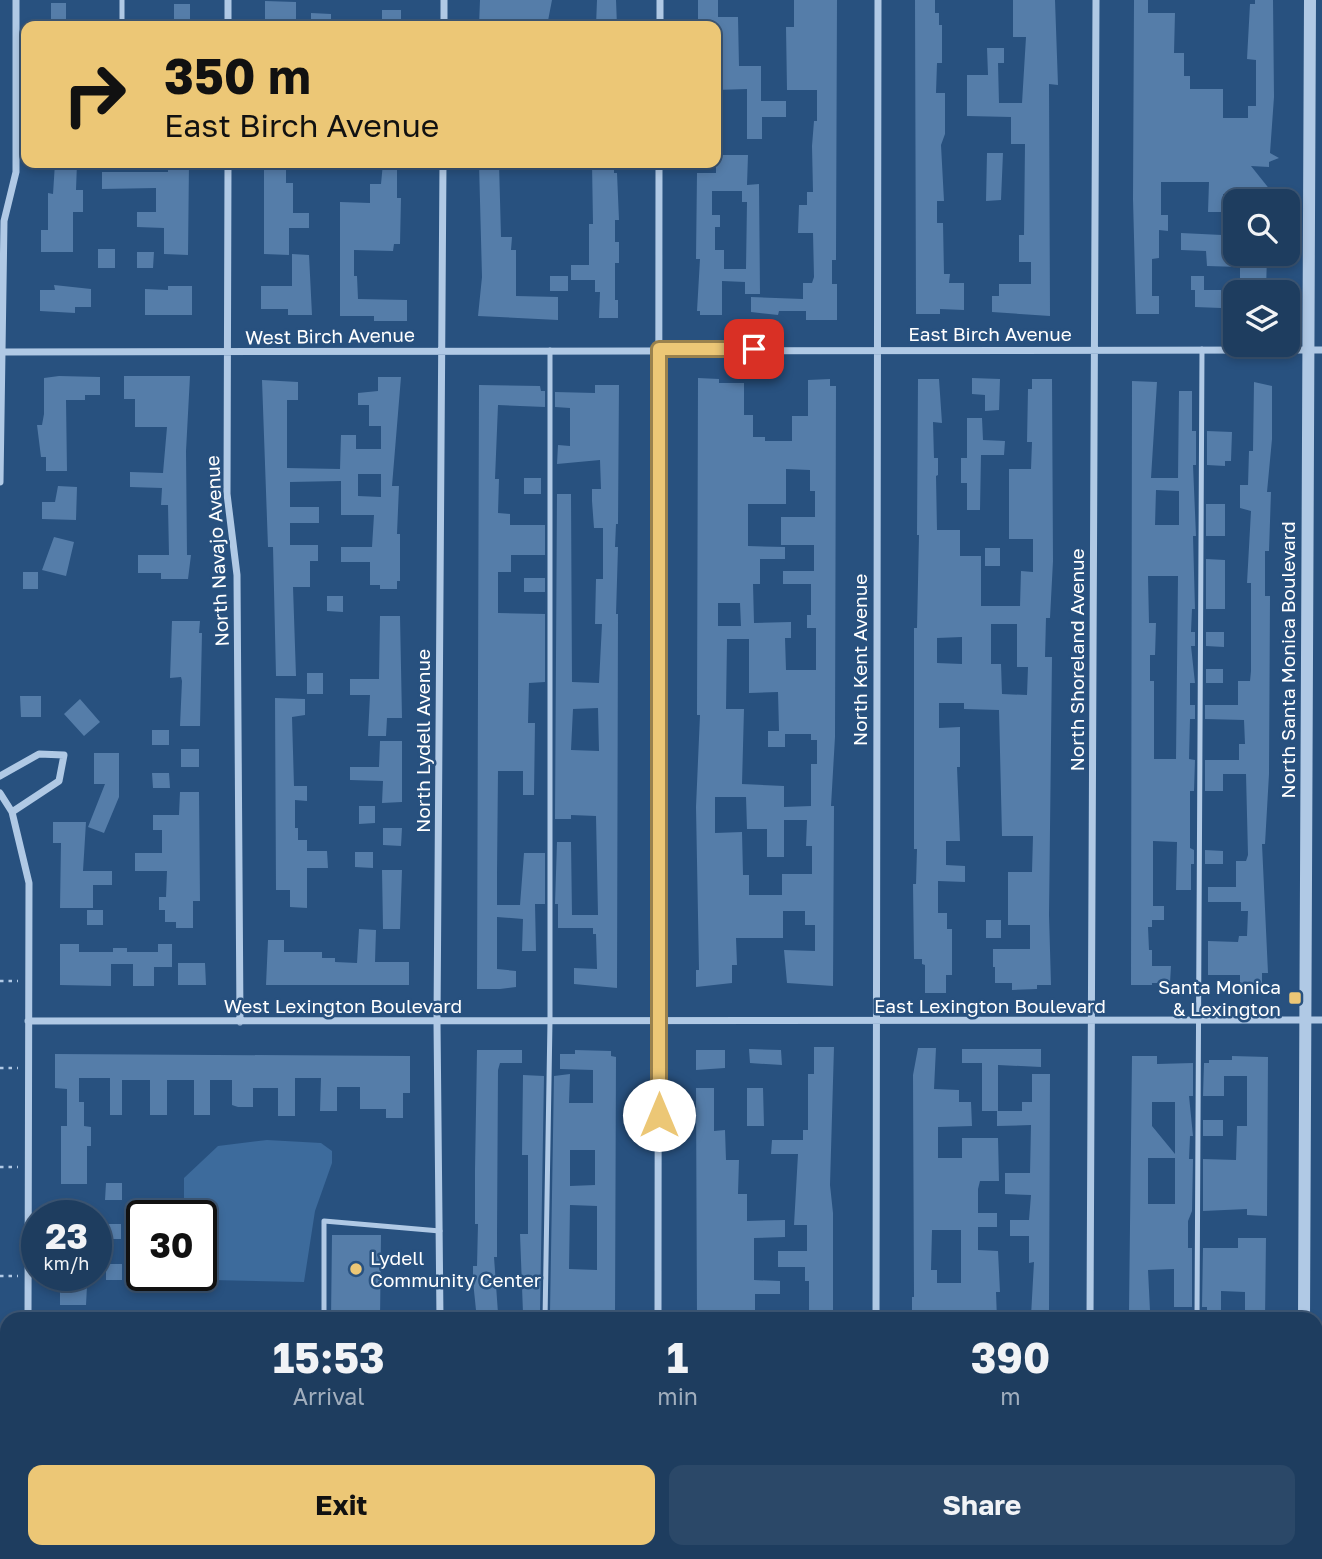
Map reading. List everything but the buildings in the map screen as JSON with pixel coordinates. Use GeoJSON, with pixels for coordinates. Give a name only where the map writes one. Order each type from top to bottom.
{"type":"FeatureCollection","features":[{"type":"Feature","properties":{"kind":"street"},"geometry":{"type":"LineString","coordinates":[[0,482],[4,221],[16,172],[16,0]]}},
{"type":"Feature","properties":{"kind":"street"},"geometry":{"type":"LineString","coordinates":[[228,21],[229,0]]}},
{"type":"Feature","properties":{"kind":"street"},"geometry":{"type":"LineString","coordinates":[[444,0],[444,21]]}},
{"type":"Feature","properties":{"kind":"street"},"geometry":{"type":"LineString","coordinates":[[660,0],[660,21]]}},
{"type":"Feature","properties":{"kind":"street","name":"North Kent Avenue"},"geometry":{"type":"LineString","coordinates":[[876,1312],[878,0]]}},
{"type":"Feature","properties":{"kind":"street","name":"North Shoreland Avenue"},"geometry":{"type":"LineString","coordinates":[[1090,1312],[1096,0]]}},
{"type":"Feature","properties":{"kind":"street","name":"North Santa Monica Boulevard"},"geometry":{"type":"LineString","coordinates":[[1304,1312],[1305,1021],[1315,350],[1310,0]]}},
{"type":"Feature","properties":{"kind":"street","name":"North Navajo Avenue"},"geometry":{"type":"LineString","coordinates":[[228,168],[227,494],[237,575],[240,1022]]}},
{"type":"Feature","properties":{"kind":"street","name":"North Lydell Avenue"},"geometry":{"type":"LineString","coordinates":[[440,1312],[438,1022],[443,168]]}},
{"type":"Feature","properties":{"kind":"street"},"geometry":{"type":"LineString","coordinates":[[658,1312],[659,168]]}},
{"type":"Feature","properties":{"kind":"street","name":"West Birch Avenue"},"geometry":{"type":"LineString","coordinates":[[3,352],[228,354],[659,349]]}},
{"type":"Feature","properties":{"kind":"street","name":"East Birch Avenue"},"geometry":{"type":"LineString","coordinates":[[659,349],[1315,350]]}},
{"type":"Feature","properties":{"kind":"street"},"geometry":{"type":"LineString","coordinates":[[0,776],[39,754],[64,755],[59,781],[12,812]]}},
{"type":"Feature","properties":{"kind":"street"},"geometry":{"type":"LineString","coordinates":[[0,793],[12,812],[29,883],[28,1200]]}},
{"type":"Feature","properties":{"kind":"street","name":"East Lexington Boulevard"},"geometry":{"type":"LineString","coordinates":[[659,1022],[1322,1020]]}},
{"type":"Feature","properties":{"kind":"street","name":"West Lexington Boulevard"},"geometry":{"type":"LineString","coordinates":[[28,1021],[659,1022]]}},
{"type":"Feature","properties":{"kind":"street"},"geometry":{"type":"LineString","coordinates":[[27,1291],[27,1312]]}},
{"type":"Feature","properties":{"kind":"lane"},"geometry":{"type":"LineString","coordinates":[[122,0],[122,21]]}},
{"type":"Feature","properties":{"kind":"lane"},"geometry":{"type":"LineString","coordinates":[[1197,1312],[1202,349]]}},
{"type":"Feature","properties":{"kind":"lane"},"geometry":{"type":"LineString","coordinates":[[545,1312],[550,1021],[551,350]]}},
{"type":"Feature","properties":{"kind":"lane"},"geometry":{"type":"LineString","coordinates":[[324,1312],[324,1221],[440,1231]]}},
{"type":"Feature","properties":{"kind":"path"},"geometry":{"type":"LineString","coordinates":[[0,981],[28,981]]}},
{"type":"Feature","properties":{"kind":"path"},"geometry":{"type":"LineString","coordinates":[[0,1068],[28,1068]]}},
{"type":"Feature","properties":{"kind":"path"},"geometry":{"type":"LineString","coordinates":[[0,1167],[28,1166]]}},
{"type":"Feature","properties":{"kind":"path"},"geometry":{"type":"LineString","coordinates":[[0,1276],[21,1276]]}},
{"type":"Feature","properties":{"kind":"shaded area"},"geometry":{"type":"Polygon","coordinates":[[[267,1140],[321,1143],[332,1151],[332,1163],[315,1211],[304,1282],[217,1280],[217,1200],[184,1200],[184,1178],[218,1146],[267,1140]]]}},
{"type":"Feature","properties":{"kind":"place","name":"Santa Monica & Lexington"},"geometry":{"type":"Point","coordinates":[1295,998]}},
{"type":"Feature","properties":{"kind":"place","name":"Lydell Community Center"},"geometry":{"type":"Point","coordinates":[356,1269]}},
{"type":"Feature","properties":{"kind":"route"},"geometry":{"type":"LineString","coordinates":[[659,1115],[659,349],[754,349]]}}]}
